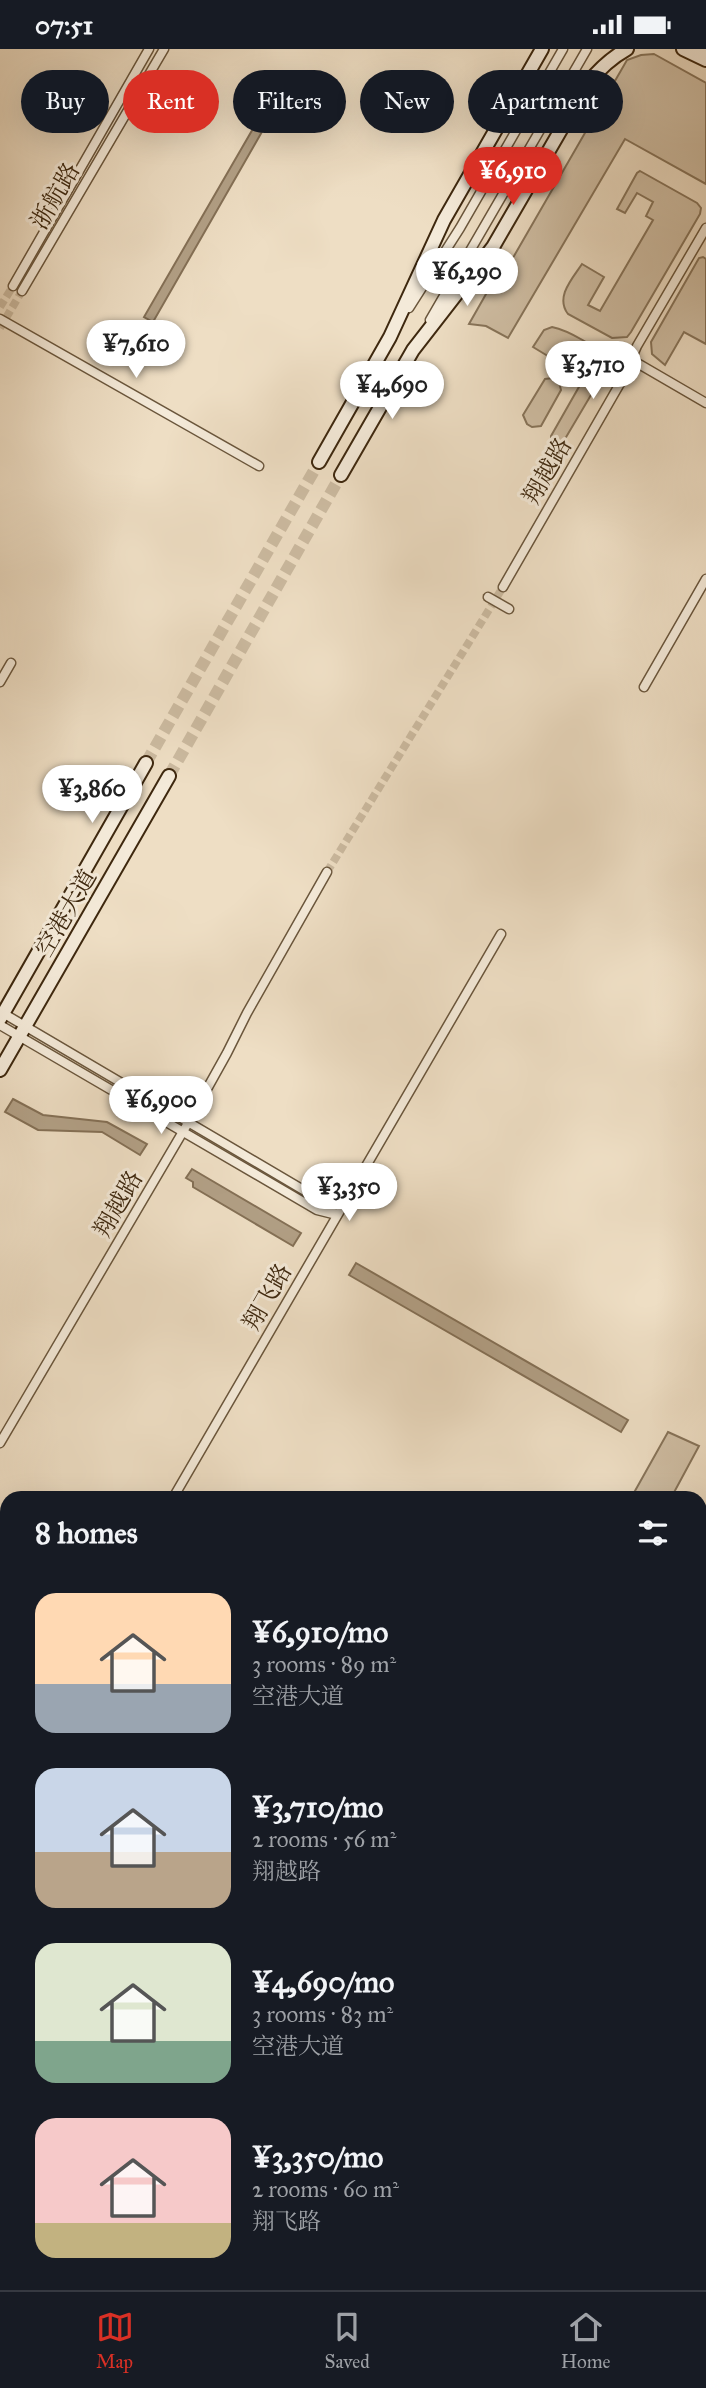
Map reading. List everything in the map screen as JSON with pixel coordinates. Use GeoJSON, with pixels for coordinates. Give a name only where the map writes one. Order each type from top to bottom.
{"type":"FeatureCollection","features":[{"type":"Feature","properties":{"kind":"main road"},"geometry":{"type":"LineString","coordinates":[[319,462],[390,337],[444,220],[542,49]]}},
{"type":"Feature","properties":{"kind":"main road"},"geometry":{"type":"LineString","coordinates":[[341,475],[413,350],[493,247],[588,83],[606,63],[627,49]]}},
{"type":"Feature","properties":{"kind":"main road"},"geometry":{"type":"LineString","coordinates":[[683,49],[706,60]]}},
{"type":"Feature","properties":{"kind":"main road","name":"空港大道"},"geometry":{"type":"LineString","coordinates":[[1,1017],[146,763]]}},
{"type":"Feature","properties":{"kind":"main road","name":"空港大道"},"geometry":{"type":"LineString","coordinates":[[0,1070],[169,776]]}},
{"type":"Feature","properties":{"kind":"street","name":"浙航路"},"geometry":{"type":"LineString","coordinates":[[13,286],[149,49]]}},
{"type":"Feature","properties":{"kind":"street","name":"浙航路"},"geometry":{"type":"LineString","coordinates":[[22,291],[164,49]]}},
{"type":"Feature","properties":{"kind":"street"},"geometry":{"type":"LineString","coordinates":[[390,337],[460,229],[564,49]]}},
{"type":"Feature","properties":{"kind":"street"},"geometry":{"type":"LineString","coordinates":[[413,350],[587,49]]}},
{"type":"Feature","properties":{"kind":"street"},"geometry":{"type":"LineString","coordinates":[[675,49],[706,67]]}},
{"type":"Feature","properties":{"kind":"street"},"geometry":{"type":"LineString","coordinates":[[701,49],[706,52]]}},
{"type":"Feature","properties":{"kind":"street","name":"翔越路"},"geometry":{"type":"LineString","coordinates":[[503,587],[706,228]]}},
{"type":"Feature","properties":{"kind":"street"},"geometry":{"type":"LineString","coordinates":[[0,319],[258,466]]}},
{"type":"Feature","properties":{"kind":"street"},"geometry":{"type":"LineString","coordinates":[[632,360],[706,403]]}},
{"type":"Feature","properties":{"kind":"street"},"geometry":{"type":"LineString","coordinates":[[644,687],[706,579]]}},
{"type":"Feature","properties":{"kind":"street"},"geometry":{"type":"LineString","coordinates":[[488,597],[509,610]]}},
{"type":"Feature","properties":{"kind":"street"},"geometry":{"type":"LineString","coordinates":[[0,682],[11,663]]}},
{"type":"Feature","properties":{"kind":"street","name":"翔越路"},"geometry":{"type":"LineString","coordinates":[[0,1443],[188,1123],[327,872]]}},
{"type":"Feature","properties":{"kind":"street","name":"翔飞路"},"geometry":{"type":"LineString","coordinates":[[177,1491],[501,934]]}},
{"type":"Feature","properties":{"kind":"street"},"geometry":{"type":"LineString","coordinates":[[1,1017],[182,1132],[317,1210],[336,1215]]}},
{"type":"Feature","properties":{"kind":"street"},"geometry":{"type":"LineString","coordinates":[[22,1031],[322,1201],[336,1215]]}},
{"type":"Feature","properties":{"kind":"shaded area"},"geometry":{"type":"Polygon","coordinates":[[[654,54],[706,83],[706,184],[625,139],[508,338],[486,326],[469,324],[494,280],[498,274],[501,276],[514,256],[585,133],[623,133],[621,70],[627,60],[654,54]]]}},
{"type":"Feature","properties":{"kind":"shaded area"},"geometry":{"type":"Polygon","coordinates":[[[250,133],[261,133],[153,322],[144,317],[250,133]]]}},
{"type":"Feature","properties":{"kind":"shaded area"},"geometry":{"type":"Polygon","coordinates":[[[640,171],[697,203],[701,208],[700,214],[631,332],[627,337],[612,338],[568,314],[564,308],[564,295],[582,264],[604,277],[588,305],[600,311],[653,220],[646,216],[653,202],[637,193],[625,213],[617,209],[640,171]]]}},
{"type":"Feature","properties":{"kind":"shaded area"},"geometry":{"type":"Polygon","coordinates":[[[699,258],[706,259],[706,344],[684,332],[665,365],[652,354],[651,342],[699,258]]]}},
{"type":"Feature","properties":{"kind":"shaded area"},"geometry":{"type":"Polygon","coordinates":[[[552,327],[583,340],[608,361],[607,368],[559,445],[551,440],[551,436],[584,378],[533,347],[544,330],[552,327]]]}},
{"type":"Feature","properties":{"kind":"shaded area"},"geometry":{"type":"Polygon","coordinates":[[[553,378],[559,382],[561,390],[541,426],[532,427],[527,424],[523,415],[545,379],[553,378]]]}},
{"type":"Feature","properties":{"kind":"shaded area"},"geometry":{"type":"Polygon","coordinates":[[[13,1099],[43,1115],[107,1122],[147,1144],[140,1155],[102,1132],[38,1130],[5,1112],[13,1099]]]}},
{"type":"Feature","properties":{"kind":"shaded area"},"geometry":{"type":"Polygon","coordinates":[[[192,1169],[301,1233],[293,1246],[193,1187],[193,1182],[186,1178],[192,1169]]]}},
{"type":"Feature","properties":{"kind":"shaded area"},"geometry":{"type":"Polygon","coordinates":[[[356,1263],[628,1420],[621,1432],[349,1275],[356,1263]]]}},
{"type":"Feature","properties":{"kind":"shaded area"},"geometry":{"type":"Polygon","coordinates":[[[668,1432],[699,1446],[675,1491],[635,1491],[668,1432]]]}},
{"type":"Feature","properties":{"kind":"tunnel"},"geometry":{"type":"LineString","coordinates":[[0,307],[13,286]]}},
{"type":"Feature","properties":{"kind":"tunnel"},"geometry":{"type":"LineString","coordinates":[[0,328],[22,291]]}},
{"type":"Feature","properties":{"kind":"tunnel"},"geometry":{"type":"LineString","coordinates":[[146,763],[319,462]]}},
{"type":"Feature","properties":{"kind":"tunnel"},"geometry":{"type":"LineString","coordinates":[[169,776],[341,475]]}},
{"type":"Feature","properties":{"kind":"tunnel"},"geometry":{"type":"LineString","coordinates":[[327,872],[503,587]]}}]}
